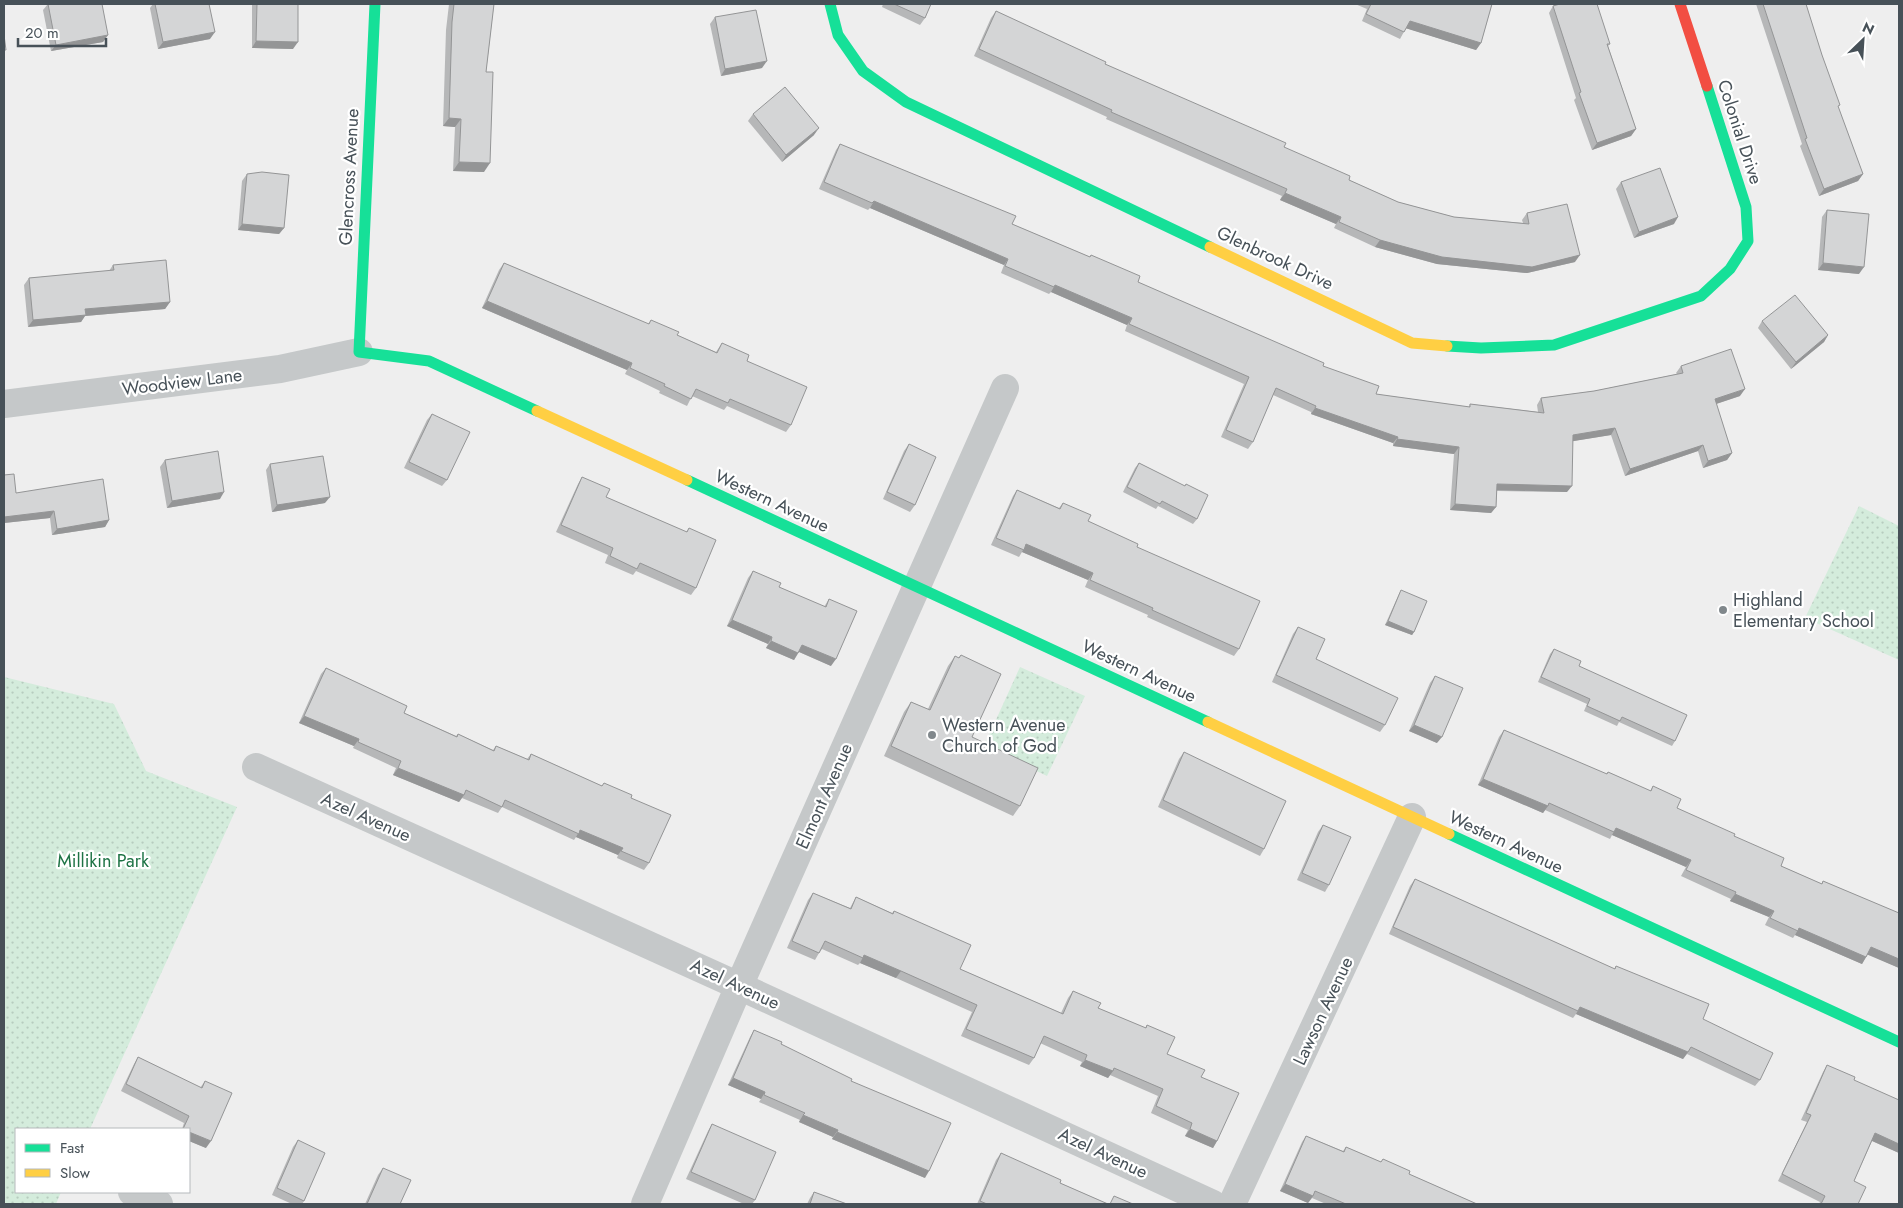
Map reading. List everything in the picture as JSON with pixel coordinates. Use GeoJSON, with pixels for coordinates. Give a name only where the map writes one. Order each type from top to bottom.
{"type":"FeatureCollection","features":[{"type":"Feature","properties":{"kind":"street","name":"Glencross Avenue"},"geometry":{"type":"LineString","coordinates":[[359,352],[375,4]]}},
{"type":"Feature","properties":{"kind":"street","name":"Glenbrook Drive"},"geometry":{"type":"LineString","coordinates":[[830,4],[838,36],[863,71],[906,102],[1412,343],[1481,348],[1554,346],[1701,296],[1730,269]]}},
{"type":"Feature","properties":{"kind":"street","name":"Colonial Drive"},"geometry":{"type":"LineString","coordinates":[[1680,4],[1746,207],[1748,241],[1730,269]]}},
{"type":"Feature","properties":{"kind":"street","name":"Woodview Lane"},"geometry":{"type":"LineString","coordinates":[[4,404],[280,369],[359,352]]}},
{"type":"Feature","properties":{"kind":"street","name":"Western Avenue"},"geometry":{"type":"LineString","coordinates":[[359,352],[429,360],[1899,1042]]}},
{"type":"Feature","properties":{"kind":"street","name":"Elmont Avenue"},"geometry":{"type":"LineString","coordinates":[[645,1204],[739,986],[1005,388]]}},
{"type":"Feature","properties":{"kind":"street","name":"Azel Avenue"},"geometry":{"type":"LineString","coordinates":[[256,767],[1213,1204]]}},
{"type":"Feature","properties":{"kind":"street","name":"Lawson Avenue"},"geometry":{"type":"LineString","coordinates":[[1232,1204],[1412,817]]}},
{"type":"Feature","properties":{"kind":"street"},"geometry":{"type":"LineString","coordinates":[[134,1193],[159,1204]]}},
{"type":"Feature","properties":{"kind":"green space"},"geometry":{"type":"Polygon","coordinates":[[[1859,506],[1899,526],[1899,660],[1805,618],[1859,506]]]}},
{"type":"Feature","properties":{"kind":"green space"},"geometry":{"type":"Polygon","coordinates":[[[1020,667],[1085,696],[1047,776],[984,746],[1020,667]]]}},
{"type":"Feature","properties":{"kind":"green space","name":"Millikin Park"},"geometry":{"type":"Polygon","coordinates":[[[4,677],[114,704],[146,771],[237,807],[90,1128],[15,1128],[15,1193],[61,1193],[56,1204],[4,1204],[4,677]]]}},
{"type":"Feature","properties":{"kind":"building"},"geometry":{"type":"Polygon","coordinates":[[[48,4],[102,4],[108,35],[56,45],[48,4]]]}},
{"type":"Feature","properties":{"kind":"building"},"geometry":{"type":"Polygon","coordinates":[[[155,4],[209,4],[215,32],[163,42],[155,4]]]}},
{"type":"Feature","properties":{"kind":"building"},"geometry":{"type":"Polygon","coordinates":[[[257,4],[298,4],[298,42],[256,41],[257,4]]]}},
{"type":"Feature","properties":{"kind":"building"},"geometry":{"type":"Polygon","coordinates":[[[454,4],[494,4],[486,72],[493,72],[490,163],[459,162],[461,119],[449,118],[454,4]]]}},
{"type":"Feature","properties":{"kind":"building"},"geometry":{"type":"Polygon","coordinates":[[[894,4],[931,4],[925,18],[894,4]]]}},
{"type":"Feature","properties":{"kind":"building"},"geometry":{"type":"Polygon","coordinates":[[[1371,4],[1492,4],[1481,43],[1410,21],[1404,32],[1366,14],[1371,4]]]}},
{"type":"Feature","properties":{"kind":"building"},"geometry":{"type":"Polygon","coordinates":[[[1560,4],[1597,4],[1610,44],[1607,44],[1636,129],[1597,143],[1579,93],[1581,92],[1553,6],[1560,4]]]}},
{"type":"Feature","properties":{"kind":"building"},"geometry":{"type":"Polygon","coordinates":[[[1763,4],[1806,4],[1840,105],[1838,106],[1863,174],[1824,189],[1805,139],[1807,138],[1763,4]]]}},
{"type":"Feature","properties":{"kind":"building"},"geometry":{"type":"Polygon","coordinates":[[[756,10],[767,61],[725,69],[715,17],[756,10]]]}},
{"type":"Feature","properties":{"kind":"building"},"geometry":{"type":"Polygon","coordinates":[[[996,11],[1106,62],[1105,64],[1286,143],[1284,147],[1350,176],[1349,180],[1398,202],[1454,217],[1529,224],[1527,213],[1567,204],[1580,255],[1532,267],[1442,257],[1380,240],[1339,222],[1341,217],[1285,193],[1287,189],[1111,112],[1112,110],[979,49],[996,11]]]}},
{"type":"Feature","properties":{"kind":"building"},"geometry":{"type":"Polygon","coordinates":[[[785,87],[819,128],[786,155],[753,114],[785,87]]]}},
{"type":"Feature","properties":{"kind":"building"},"geometry":{"type":"Polygon","coordinates":[[[840,144],[1016,216],[1012,224],[1140,276],[1138,282],[1324,363],[1323,366],[1379,386],[1376,394],[1470,407],[1470,404],[1544,413],[1541,398],[1594,391],[1683,373],[1681,366],[1731,349],[1745,389],[1715,399],[1732,453],[1708,461],[1703,445],[1630,469],[1615,428],[1573,435],[1572,486],[1497,484],[1496,507],[1455,504],[1459,447],[1397,439],[1398,437],[1315,408],[1316,406],[1276,388],[1253,442],[1226,430],[1249,377],[1129,324],[1132,318],[1005,266],[1008,259],[874,201],[872,203],[824,182],[840,144]]]}},
{"type":"Feature","properties":{"kind":"building"},"geometry":{"type":"Polygon","coordinates":[[[1660,168],[1678,217],[1639,232],[1621,182],[1660,168]]]}},
{"type":"Feature","properties":{"kind":"building"},"geometry":{"type":"Polygon","coordinates":[[[262,172],[289,175],[284,228],[242,224],[247,174],[262,172]]]}},
{"type":"Feature","properties":{"kind":"building"},"geometry":{"type":"Polygon","coordinates":[[[1827,210],[1869,214],[1864,267],[1823,263],[1827,210]]]}},
{"type":"Feature","properties":{"kind":"building"},"geometry":{"type":"Polygon","coordinates":[[[166,260],[170,302],[85,309],[86,315],[33,320],[29,278],[114,270],[113,265],[166,260]]]}},
{"type":"Feature","properties":{"kind":"building"},"geometry":{"type":"Polygon","coordinates":[[[504,263],[649,324],[651,320],[679,332],[677,335],[717,353],[722,343],[749,355],[747,361],[807,387],[791,425],[730,399],[728,403],[696,389],[691,399],[664,386],[665,384],[630,368],[632,363],[487,301],[504,263]]]}},
{"type":"Feature","properties":{"kind":"building"},"geometry":{"type":"Polygon","coordinates":[[[1795,295],[1828,335],[1796,362],[1762,321],[1795,295]]]}},
{"type":"Feature","properties":{"kind":"building"},"geometry":{"type":"Polygon","coordinates":[[[432,414],[470,432],[447,480],[409,462],[432,414]]]}},
{"type":"Feature","properties":{"kind":"building"},"geometry":{"type":"Polygon","coordinates":[[[909,444],[936,457],[915,505],[887,492],[909,444]]]}},
{"type":"Feature","properties":{"kind":"building"},"geometry":{"type":"Polygon","coordinates":[[[218,451],[224,492],[172,501],[165,460],[218,451]]]}},
{"type":"Feature","properties":{"kind":"building"},"geometry":{"type":"Polygon","coordinates":[[[323,456],[330,497],[277,505],[270,464],[323,456]]]}},
{"type":"Feature","properties":{"kind":"building"},"geometry":{"type":"Polygon","coordinates":[[[1139,463],[1185,486],[1186,484],[1208,495],[1197,519],[1162,501],[1160,504],[1127,487],[1139,463]]]}},
{"type":"Feature","properties":{"kind":"building"},"geometry":{"type":"Polygon","coordinates":[[[14,474],[16,493],[103,479],[109,520],[57,529],[54,511],[4,517],[4,475],[14,474]]]}},
{"type":"Feature","properties":{"kind":"building"},"geometry":{"type":"Polygon","coordinates":[[[582,477],[610,489],[606,497],[687,532],[689,528],[716,540],[696,588],[640,563],[637,569],[610,556],[613,548],[561,525],[582,477]]]}},
{"type":"Feature","properties":{"kind":"building"},"geometry":{"type":"Polygon","coordinates":[[[1017,490],[1060,509],[1063,503],[1091,515],[1088,521],[1138,544],[1137,547],[1260,601],[1239,649],[1090,580],[1093,573],[1026,544],[1024,550],[996,538],[1017,490]]]}},
{"type":"Feature","properties":{"kind":"building"},"geometry":{"type":"Polygon","coordinates":[[[753,571],[781,583],[779,587],[826,607],[829,599],[857,611],[836,659],[802,645],[798,653],[771,641],[772,637],[732,620],[753,571]]]}},
{"type":"Feature","properties":{"kind":"building"},"geometry":{"type":"Polygon","coordinates":[[[1401,590],[1427,601],[1414,632],[1388,621],[1401,590]]]}},
{"type":"Feature","properties":{"kind":"building"},"geometry":{"type":"Polygon","coordinates":[[[1298,627],[1325,639],[1316,659],[1398,698],[1385,725],[1276,675],[1298,627]]]}},
{"type":"Feature","properties":{"kind":"building"},"geometry":{"type":"Polygon","coordinates":[[[1554,649],[1581,661],[1579,666],[1687,715],[1675,741],[1622,717],[1620,721],[1587,706],[1590,699],[1541,677],[1554,649]]]}},
{"type":"Feature","properties":{"kind":"building","name":"Western Avenue Church of God"},"geometry":{"type":"Polygon","coordinates":[[[961,655],[1001,674],[972,737],[1038,768],[1020,806],[891,746],[911,702],[930,710],[955,656],[959,658],[961,655]]]}},
{"type":"Feature","properties":{"kind":"building"},"geometry":{"type":"Polygon","coordinates":[[[326,668],[407,706],[404,713],[457,737],[458,734],[494,751],[496,746],[529,760],[531,754],[602,786],[604,783],[632,795],[631,798],[671,815],[649,863],[621,851],[623,848],[580,830],[579,834],[505,800],[502,807],[466,790],[464,795],[398,768],[401,761],[358,742],[359,739],[304,716],[326,668]]]}},
{"type":"Feature","properties":{"kind":"building"},"geometry":{"type":"Polygon","coordinates":[[[1435,676],[1463,688],[1442,737],[1414,725],[1435,676]]]}},
{"type":"Feature","properties":{"kind":"building"},"geometry":{"type":"Polygon","coordinates":[[[1504,730],[1651,791],[1653,786],[1681,799],[1677,808],[1784,858],[1781,866],[1822,884],[1823,881],[1899,913],[1899,959],[1871,947],[1866,957],[1799,928],[1798,931],[1770,918],[1774,911],[1686,870],[1691,860],[1616,828],[1614,832],[1549,803],[1548,806],[1483,779],[1504,730]]]}},
{"type":"Feature","properties":{"kind":"building"},"geometry":{"type":"Polygon","coordinates":[[[1184,752],[1286,801],[1264,849],[1163,800],[1184,752]]]}},
{"type":"Feature","properties":{"kind":"building"},"geometry":{"type":"Polygon","coordinates":[[[1323,825],[1351,837],[1329,885],[1302,873],[1323,825]]]}},
{"type":"Feature","properties":{"kind":"building"},"geometry":{"type":"Polygon","coordinates":[[[1415,879],[1615,969],[1616,966],[1709,1004],[1703,1019],[1773,1053],[1760,1080],[1691,1047],[1688,1052],[1580,1007],[1578,1011],[1393,927],[1415,879]]]}},
{"type":"Feature","properties":{"kind":"building"},"geometry":{"type":"Polygon","coordinates":[[[813,893],[851,909],[856,897],[893,914],[894,911],[971,945],[960,969],[1063,1014],[1073,991],[1101,1003],[1098,1008],[1146,1028],[1147,1025],[1175,1037],[1167,1054],[1205,1070],[1201,1077],[1239,1093],[1217,1141],[1190,1129],[1192,1123],[1156,1106],[1163,1089],[1114,1068],[1113,1071],[1085,1060],[1087,1055],[1044,1036],[1034,1058],[966,1029],[977,1005],[864,955],[863,958],[825,941],[819,953],[792,941],[813,893]]]}},
{"type":"Feature","properties":{"kind":"building"},"geometry":{"type":"Polygon","coordinates":[[[754,1030],[782,1042],[781,1044],[852,1079],[851,1081],[951,1123],[929,1171],[837,1132],[838,1130],[803,1115],[805,1113],[764,1095],[765,1092],[733,1078],[754,1030]]]}},
{"type":"Feature","properties":{"kind":"building"},"geometry":{"type":"Polygon","coordinates":[[[138,1057],[202,1088],[205,1081],[232,1093],[211,1141],[190,1132],[190,1128],[183,1128],[189,1116],[126,1084],[138,1057]]]}},
{"type":"Feature","properties":{"kind":"building"},"geometry":{"type":"Polygon","coordinates":[[[1827,1065],[1855,1077],[1854,1080],[1899,1100],[1899,1144],[1875,1133],[1854,1181],[1866,1187],[1858,1204],[1821,1204],[1825,1196],[1782,1174],[1811,1115],[1806,1113],[1827,1065]]]}},
{"type":"Feature","properties":{"kind":"building"},"geometry":{"type":"Polygon","coordinates":[[[712,1124],[776,1152],[755,1200],[691,1172],[712,1124]]]}},
{"type":"Feature","properties":{"kind":"building"},"geometry":{"type":"Polygon","coordinates":[[[1306,1136],[1344,1152],[1346,1147],[1381,1162],[1383,1159],[1410,1171],[1409,1174],[1477,1204],[1346,1204],[1315,1191],[1313,1196],[1285,1184],[1306,1136]]]}},
{"type":"Feature","properties":{"kind":"building"},"geometry":{"type":"Polygon","coordinates":[[[298,1140],[325,1153],[304,1201],[277,1188],[298,1140]]]}},
{"type":"Feature","properties":{"kind":"building"},"geometry":{"type":"Polygon","coordinates":[[[1001,1153],[1061,1180],[1060,1183],[1108,1204],[987,1204],[980,1201],[1001,1153]]]}},
{"type":"Feature","properties":{"kind":"building"},"geometry":{"type":"Polygon","coordinates":[[[383,1168],[411,1180],[400,1204],[367,1204],[383,1168]]]}},
{"type":"Feature","properties":{"kind":"building"},"geometry":{"type":"Polygon","coordinates":[[[814,1192],[847,1204],[810,1204],[814,1192]]]}},
{"type":"Feature","properties":{"kind":"building"},"geometry":{"type":"Polygon","coordinates":[[[1114,1196],[1133,1204],[1110,1204],[1114,1196]]]}},
{"type":"Feature","properties":{"kind":"traffic: fast"},"geometry":{"type":"LineString","coordinates":[[375,4],[359,352],[429,361],[537,411]]}},
{"type":"Feature","properties":{"kind":"traffic: fast"},"geometry":{"type":"LineString","coordinates":[[830,4],[838,35],[863,71],[906,102],[1210,247]]}},
{"type":"Feature","properties":{"kind":"traffic: fast"},"geometry":{"type":"LineString","coordinates":[[1447,346],[1481,348],[1554,345],[1701,296],[1730,269],[1748,241],[1746,207],[1707,86]]}},
{"type":"Feature","properties":{"kind":"traffic: fast"},"geometry":{"type":"LineString","coordinates":[[687,480],[1208,722]]}},
{"type":"Feature","properties":{"kind":"traffic: fast"},"geometry":{"type":"LineString","coordinates":[[1449,834],[1899,1042]]}},
{"type":"Feature","properties":{"kind":"traffic: slow"},"geometry":{"type":"LineString","coordinates":[[1210,247],[1412,343],[1447,346]]}},
{"type":"Feature","properties":{"kind":"traffic: slow"},"geometry":{"type":"LineString","coordinates":[[537,411],[687,480]]}},
{"type":"Feature","properties":{"kind":"traffic: slow"},"geometry":{"type":"LineString","coordinates":[[1208,722],[1449,834]]}},
{"type":"Feature","properties":{"kind":"traffic: jam"},"geometry":{"type":"LineString","coordinates":[[1680,4],[1707,86]]}},
{"type":"Feature","properties":{"kind":"place","name":"Highland Elementary School"},"geometry":{"type":"Point","coordinates":[1723,610]}},
{"type":"Feature","properties":{"kind":"place","name":"Western Avenue Church of God"},"geometry":{"type":"Point","coordinates":[932,735]}}]}
